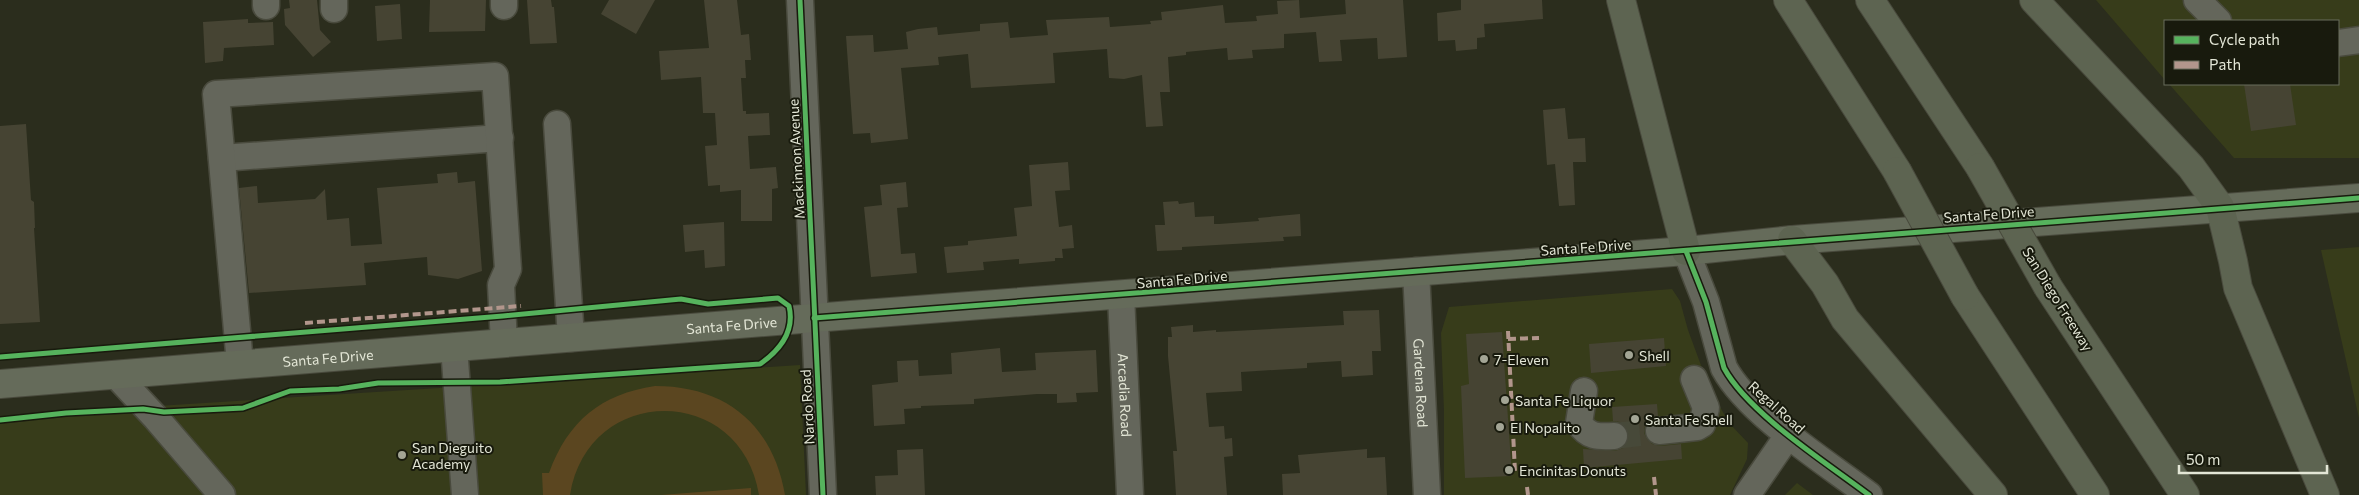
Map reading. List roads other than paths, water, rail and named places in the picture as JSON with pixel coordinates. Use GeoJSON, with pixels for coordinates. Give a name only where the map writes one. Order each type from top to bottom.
{"type":"FeatureCollection","features":[{"type":"Feature","properties":{"kind":"highway"},"geometry":{"type":"LineString","coordinates":[[1621,0],[1686,251]]}},
{"type":"Feature","properties":{"kind":"highway"},"geometry":{"type":"LineString","coordinates":[[1788,0],[1897,171],[1965,296],[2095,495]]}},
{"type":"Feature","properties":{"kind":"highway","name":"San Diego Freeway"},"geometry":{"type":"LineString","coordinates":[[1870,0],[1980,167],[2048,287],[2186,495]]}},
{"type":"Feature","properties":{"kind":"highway"},"geometry":{"type":"LineString","coordinates":[[2034,0],[2191,167],[2220,207],[2234,261],[2238,288],[2326,495]]}},
{"type":"Feature","properties":{"kind":"highway"},"geometry":{"type":"LineString","coordinates":[[1792,240],[1825,284],[1845,320],[1993,495]]}},
{"type":"Feature","properties":{"kind":"main road","name":"Santa Fe Drive"},"geometry":{"type":"LineString","coordinates":[[0,384],[814,318],[1686,251],[1792,240],[2359,198]]}},
{"type":"Feature","properties":{"kind":"street","name":"Mackinnon Avenue"},"geometry":{"type":"LineString","coordinates":[[800,0],[814,318]]}},
{"type":"Feature","properties":{"kind":"street"},"geometry":{"type":"LineString","coordinates":[[2197,0],[2217,20]]}},
{"type":"Feature","properties":{"kind":"street"},"geometry":{"type":"LineString","coordinates":[[2339,43],[2359,40]]}},
{"type":"Feature","properties":{"kind":"street"},"geometry":{"type":"LineString","coordinates":[[240,364],[216,94],[495,76],[508,269],[501,285],[504,343]]}},
{"type":"Feature","properties":{"kind":"street"},"geometry":{"type":"LineString","coordinates":[[557,124],[571,338]]}},
{"type":"Feature","properties":{"kind":"street"},"geometry":{"type":"LineString","coordinates":[[222,158],[500,138]]}},
{"type":"Feature","properties":{"kind":"street","name":"Regal Road"},"geometry":{"type":"LineString","coordinates":[[1686,251],[1703,297],[1724,368],[1729,378],[1757,409],[1869,495]]}},
{"type":"Feature","properties":{"kind":"street","name":"Gardena Road"},"geometry":{"type":"LineString","coordinates":[[1416,271],[1426,495]]}},
{"type":"Feature","properties":{"kind":"street","name":"Arcadia Road"},"geometry":{"type":"LineString","coordinates":[[1121,295],[1130,495]]}},
{"type":"Feature","properties":{"kind":"street","name":"Nardo Road"},"geometry":{"type":"LineString","coordinates":[[814,318],[823,495]]}},
{"type":"Feature","properties":{"kind":"street"},"geometry":{"type":"LineString","coordinates":[[454,347],[465,495]]}},
{"type":"Feature","properties":{"kind":"street"},"geometry":{"type":"LineString","coordinates":[[116,375],[156,418],[222,495]]}},
{"type":"Feature","properties":{"kind":"street"},"geometry":{"type":"LineString","coordinates":[[1659,431],[1697,427],[1702,424],[1706,408],[1694,379]]}},
{"type":"Feature","properties":{"kind":"street"},"geometry":{"type":"LineString","coordinates":[[1584,391],[1579,423],[1584,431],[1596,437],[1614,436]]}},
{"type":"Feature","properties":{"kind":"street"},"geometry":{"type":"LineString","coordinates":[[1747,495],[1789,434]]}},
{"type":"Feature","properties":{"kind":"tunnel"},"geometry":{"type":"LineString","coordinates":[[1614,436],[1659,431]]}},
{"type":"Feature","properties":{"kind":"place","name":"Shell"},"geometry":{"type":"Point","coordinates":[1629,355]}},
{"type":"Feature","properties":{"kind":"place","name":"7-Eleven"},"geometry":{"type":"Point","coordinates":[1484,359]}},
{"type":"Feature","properties":{"kind":"place","name":"Santa Fe Liquor"},"geometry":{"type":"Point","coordinates":[1505,400]}},
{"type":"Feature","properties":{"kind":"place","name":"Santa Fe Shell"},"geometry":{"type":"Point","coordinates":[1635,419]}},
{"type":"Feature","properties":{"kind":"place","name":"El Nopalito"},"geometry":{"type":"Point","coordinates":[1500,427]}},
{"type":"Feature","properties":{"kind":"place","name":"San Dieguito Academy"},"geometry":{"type":"Point","coordinates":[402,455]}},
{"type":"Feature","properties":{"kind":"place","name":"Encinitas Donuts"},"geometry":{"type":"Point","coordinates":[1509,470]}}]}
